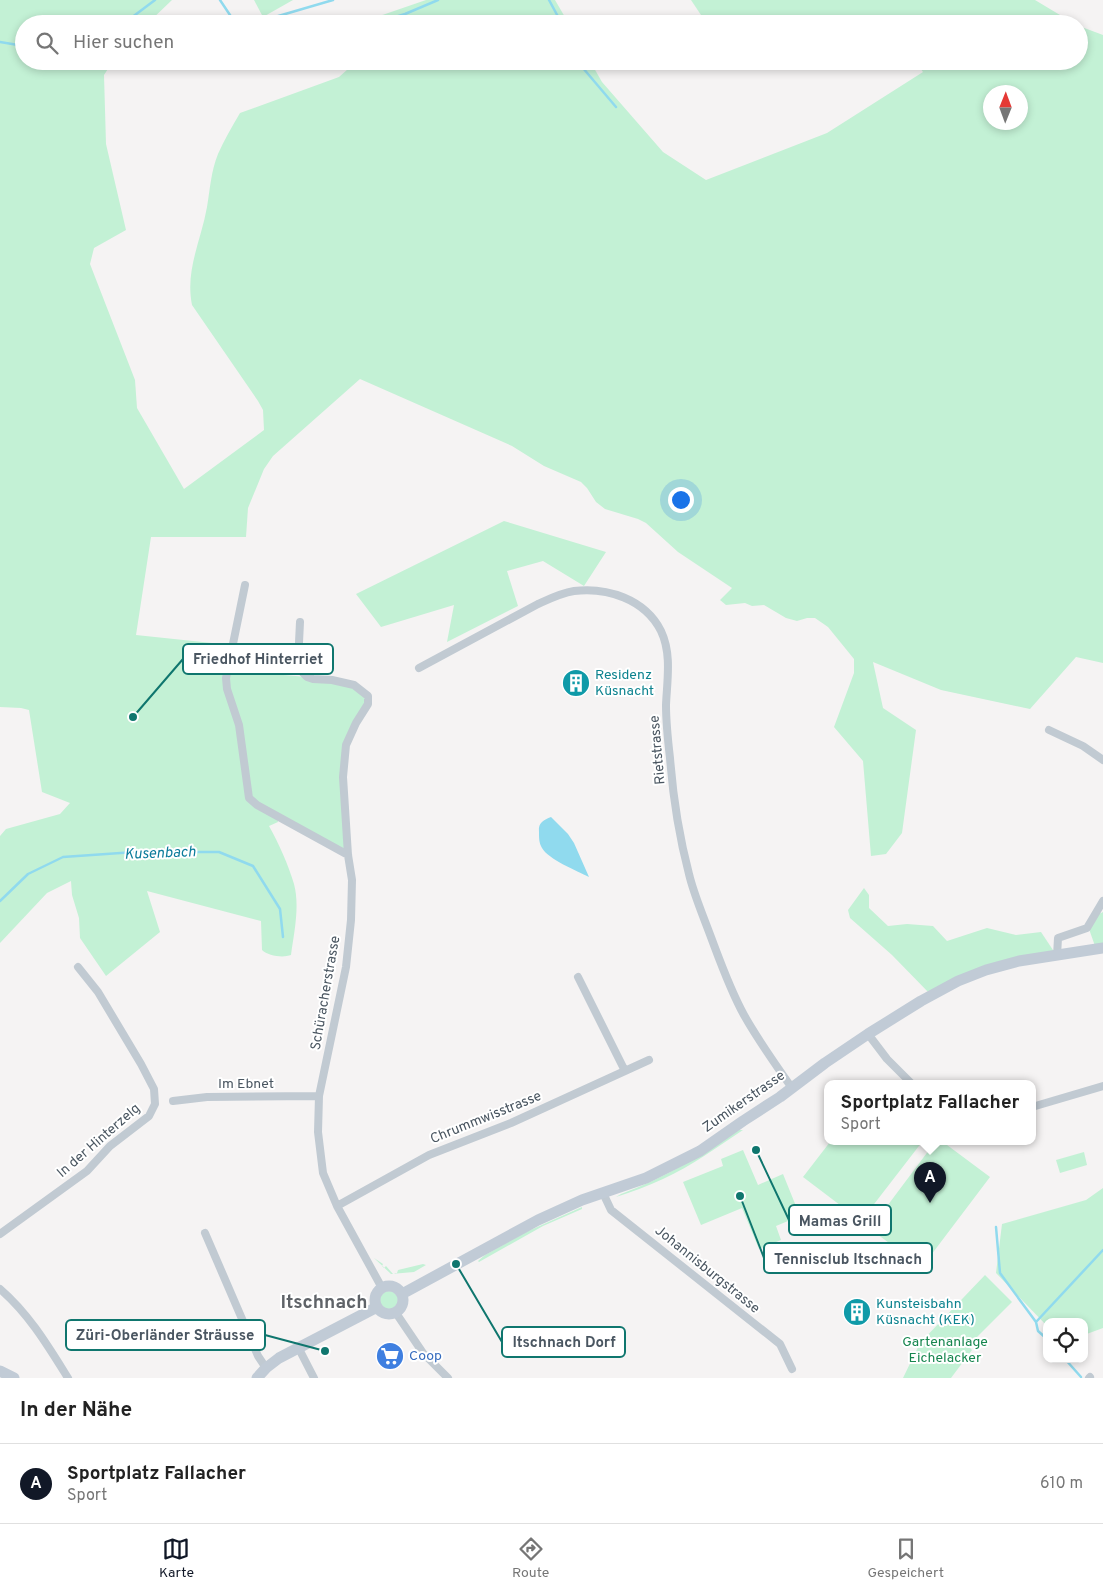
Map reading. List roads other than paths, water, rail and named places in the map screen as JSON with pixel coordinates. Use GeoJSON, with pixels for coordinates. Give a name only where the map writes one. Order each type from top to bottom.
{"type":"FeatureCollection","features":[{"type":"Feature","properties":{"kind":"main road","name":"Zumikerstrasse"},"geometry":{"type":"LineString","coordinates":[[402,1294],[538,1220],[582,1200],[646,1178],[700,1151],[868,1034],[958,981],[986,970],[1019,961],[1103,948]]}},
{"type":"Feature","properties":{"kind":"main road"},"geometry":{"type":"LineString","coordinates":[[394,1287],[402,1294],[403,1304],[396,1313],[385,1314],[377,1307],[376,1296],[382,1288],[394,1287]]}},
{"type":"Feature","properties":{"kind":"main road"},"geometry":{"type":"LineString","coordinates":[[257,1378],[266,1368],[298,1348],[377,1307]]}},
{"type":"Feature","properties":{"kind":"main road"},"geometry":{"type":"LineString","coordinates":[[0,1371],[14,1378]]}},
{"type":"Feature","properties":{"kind":"street"},"geometry":{"type":"LineString","coordinates":[[245,585],[226,678],[240,724],[247,793],[253,802],[348,855]]}},
{"type":"Feature","properties":{"kind":"street","name":"Rietstrasse"},"geometry":{"type":"LineString","coordinates":[[419,668],[538,604],[553,597],[572,592],[606,591],[621,596],[634,602],[652,619],[660,630],[665,642],[668,658],[666,708],[669,753],[677,814],[689,876],[736,999],[755,1034],[792,1088]]}},
{"type":"Feature","properties":{"kind":"street","name":"Schüracherstrasse"},"geometry":{"type":"LineString","coordinates":[[300,622],[298,663],[301,671],[307,677],[313,679],[332,680],[354,685],[368,696],[368,704],[356,723],[346,745],[343,777],[348,855],[352,880],[351,920],[346,967],[319,1096],[318,1132],[323,1173],[337,1206],[382,1288]]}},
{"type":"Feature","properties":{"kind":"street"},"geometry":{"type":"LineString","coordinates":[[1049,730],[1083,746],[1103,760]]}},
{"type":"Feature","properties":{"kind":"street"},"geometry":{"type":"LineString","coordinates":[[1057,956],[1058,938],[1087,928],[1103,901]]}},
{"type":"Feature","properties":{"kind":"street","name":"In der Hinterzelg"},"geometry":{"type":"LineString","coordinates":[[0,1234],[87,1171],[110,1146],[149,1116],[155,1104],[154,1089],[141,1064],[98,992],[78,967]]}},
{"type":"Feature","properties":{"kind":"street"},"geometry":{"type":"LineString","coordinates":[[578,977],[625,1071]]}},
{"type":"Feature","properties":{"kind":"street"},"geometry":{"type":"LineString","coordinates":[[868,1034],[908,1080]]}},
{"type":"Feature","properties":{"kind":"street","name":"Chrummwisstrasse"},"geometry":{"type":"LineString","coordinates":[[337,1206],[429,1155],[511,1123],[649,1060]]}},
{"type":"Feature","properties":{"kind":"street"},"geometry":{"type":"LineString","coordinates":[[1036,1106],[1103,1086]]}},
{"type":"Feature","properties":{"kind":"street","name":"Im Ebnet"},"geometry":{"type":"LineString","coordinates":[[173,1100],[207,1097],[319,1096]]}},
{"type":"Feature","properties":{"kind":"street","name":"Johannisburgstrasse"},"geometry":{"type":"LineString","coordinates":[[603,1194],[611,1210],[780,1344],[792,1369]]}},
{"type":"Feature","properties":{"kind":"street"},"geometry":{"type":"LineString","coordinates":[[205,1233],[258,1356],[266,1368]]}},
{"type":"Feature","properties":{"kind":"street"},"geometry":{"type":"LineString","coordinates":[[0,1289],[36,1327],[68,1378]]}},
{"type":"Feature","properties":{"kind":"street"},"geometry":{"type":"LineString","coordinates":[[396,1313],[423,1353],[448,1378]]}},
{"type":"Feature","properties":{"kind":"street"},"geometry":{"type":"LineString","coordinates":[[298,1348],[314,1378]]}},
{"type":"Feature","properties":{"kind":"water"},"geometry":{"type":"Polygon","coordinates":[[[551,817],[574,843],[589,877],[556,860],[542,848],[539,840],[539,826],[544,820],[551,817]]]}},
{"type":"Feature","properties":{"kind":"waterway"},"geometry":{"type":"LineString","coordinates":[[135,15],[155,0]]}},
{"type":"Feature","properties":{"kind":"waterway"},"geometry":{"type":"LineString","coordinates":[[220,0],[230,15]]}},
{"type":"Feature","properties":{"kind":"waterway"},"geometry":{"type":"LineString","coordinates":[[282,15],[333,0]]}},
{"type":"Feature","properties":{"kind":"waterway"},"geometry":{"type":"LineString","coordinates":[[402,15],[438,0]]}},
{"type":"Feature","properties":{"kind":"waterway"},"geometry":{"type":"LineString","coordinates":[[549,0],[557,15]]}},
{"type":"Feature","properties":{"kind":"waterway"},"geometry":{"type":"LineString","coordinates":[[0,42],[15,44]]}},
{"type":"Feature","properties":{"kind":"waterway"},"geometry":{"type":"LineString","coordinates":[[585,70],[616,107]]}},
{"type":"Feature","properties":{"kind":"waterway","name":"Kusenbach"},"geometry":{"type":"LineString","coordinates":[[0,901],[28,874],[63,857],[135,852],[219,852],[253,866],[280,909],[283,937]]}},
{"type":"Feature","properties":{"kind":"waterway"},"geometry":{"type":"LineString","coordinates":[[996,1227],[1000,1273],[1036,1322],[1038,1331],[1043,1335]]}},
{"type":"Feature","properties":{"kind":"waterway"},"geometry":{"type":"LineString","coordinates":[[1036,1322],[1103,1250]]}},
{"type":"Feature","properties":{"kind":"waterway"},"geometry":{"type":"LineString","coordinates":[[1069,1363],[1081,1377]]}},
{"type":"Feature","properties":{"kind":"place","name":"Residenz Küsnacht"},"geometry":{"type":"Point","coordinates":[576,683]}},
{"type":"Feature","properties":{"kind":"place","name":"Friedhof Hinterriet"},"geometry":{"type":"Point","coordinates":[133,717]}},
{"type":"Feature","properties":{"kind":"place","name":"Mamas Grill"},"geometry":{"type":"Point","coordinates":[756,1150]}},
{"type":"Feature","properties":{"kind":"place","name":"Tennisclub Itschnach"},"geometry":{"type":"Point","coordinates":[740,1196]}},
{"type":"Feature","properties":{"kind":"place","name":"Sportplatz Fallacher"},"geometry":{"type":"Point","coordinates":[930,1203]}},
{"type":"Feature","properties":{"kind":"place","name":"Itschnach Dorf"},"geometry":{"type":"Point","coordinates":[456,1264]}},
{"type":"Feature","properties":{"kind":"place","name":"Kunsteisbahn Küsnacht (KEK)"},"geometry":{"type":"Point","coordinates":[857,1312]}},
{"type":"Feature","properties":{"kind":"place","name":"Züri-Oberländer Sträusse"},"geometry":{"type":"Point","coordinates":[325,1351]}},
{"type":"Feature","properties":{"kind":"place","name":"Coop"},"geometry":{"type":"Point","coordinates":[390,1356]}},
{"type":"Feature","properties":{"kind":"district","name":"Itschnach"},"geometry":{"type":"Point","coordinates":[324,1303]}},
{"type":"Feature","properties":{"kind":"park label","name":"Gartenanlage Eichelacker"},"geometry":{"type":"Point","coordinates":[945,1350]}}]}
